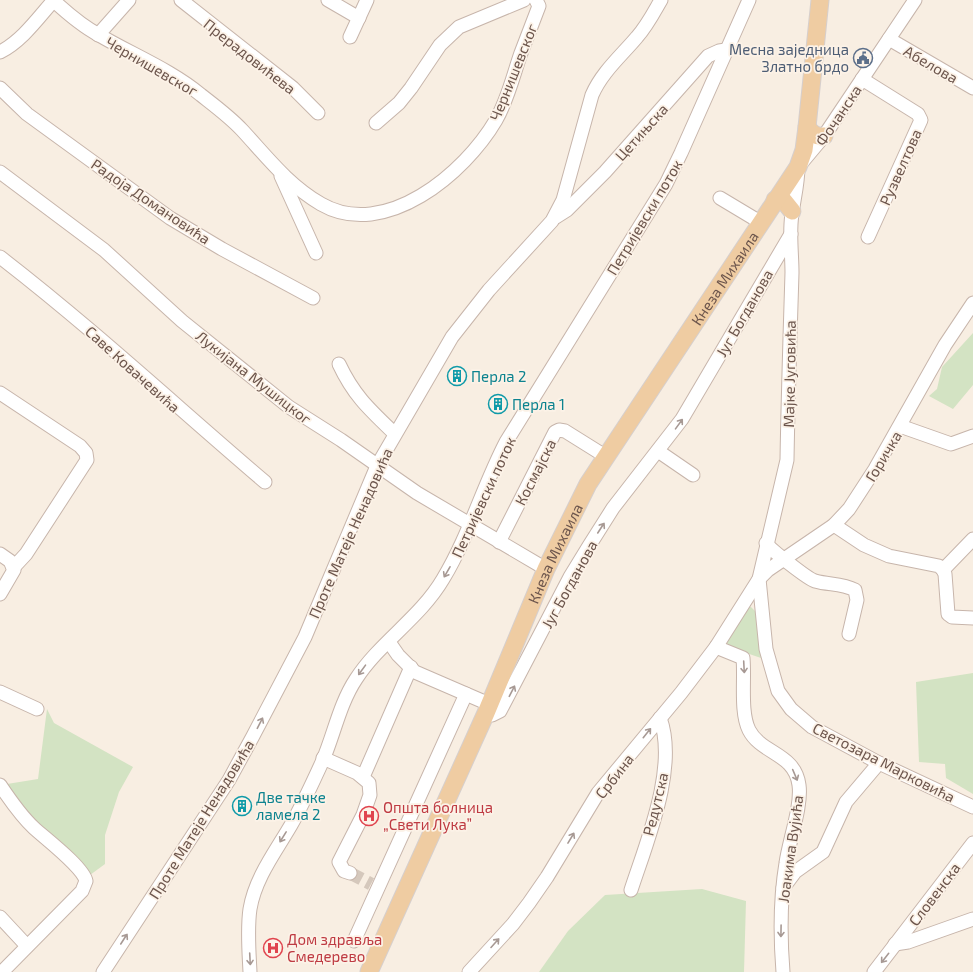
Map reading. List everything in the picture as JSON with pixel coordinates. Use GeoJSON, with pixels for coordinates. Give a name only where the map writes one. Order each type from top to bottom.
{"type":"FeatureCollection","features":[{"type":"Feature","properties":{"kind":"main road","name":"Кнеза Михаила"},"geometry":{"type":"LineString","coordinates":[[369,972],[487,709],[546,569],[582,497],[605,456],[798,167],[804,150],[820,0]]}},
{"type":"Feature","properties":{"kind":"main road"},"geometry":{"type":"LineString","coordinates":[[807,127],[813,134],[824,136]]}},
{"type":"Feature","properties":{"kind":"main road"},"geometry":{"type":"LineString","coordinates":[[775,200],[784,201],[792,211]]}},
{"type":"Feature","properties":{"kind":"street"},"geometry":{"type":"LineString","coordinates":[[0,52],[9,47],[22,36],[54,0]]}},
{"type":"Feature","properties":{"kind":"street","name":"Чернишевског"},"geometry":{"type":"LineString","coordinates":[[54,0],[98,35],[167,72],[195,90],[242,130],[280,173],[308,196],[338,212],[360,216],[385,212],[418,197],[460,164],[487,134],[495,120],[513,78],[539,6],[537,1]]}},
{"type":"Feature","properties":{"kind":"street"},"geometry":{"type":"LineString","coordinates":[[98,35],[129,0]]}},
{"type":"Feature","properties":{"kind":"street","name":"Прерадовићева"},"geometry":{"type":"LineString","coordinates":[[181,0],[293,88],[318,113]]}},
{"type":"Feature","properties":{"kind":"street"},"geometry":{"type":"LineString","coordinates":[[328,0],[359,18]]}},
{"type":"Feature","properties":{"kind":"street"},"geometry":{"type":"LineString","coordinates":[[350,37],[367,0]]}},
{"type":"Feature","properties":{"kind":"street"},"geometry":{"type":"LineString","coordinates":[[376,123],[399,103],[440,45],[459,27],[524,0]]}},
{"type":"Feature","properties":{"kind":"street","name":"Проте Матеје Ненадовића"},"geometry":{"type":"LineString","coordinates":[[103,972],[229,780],[305,637],[377,466],[452,336],[489,290],[556,217],[563,200],[587,109],[596,85],[603,74],[638,36],[661,0]]}},
{"type":"Feature","properties":{"kind":"street","name":"Петријевски поток"},"geometry":{"type":"LineString","coordinates":[[250,972],[248,932],[250,908],[255,890],[273,852],[303,803],[324,758],[355,680],[374,655],[389,642],[434,593],[453,562],[485,485],[506,442],[666,184],[749,0]]}},
{"type":"Feature","properties":{"kind":"street","name":"Фочанска"},"geometry":{"type":"LineString","coordinates":[[798,167],[824,136],[915,0]]}},
{"type":"Feature","properties":{"kind":"street","name":"Абелова"},"geometry":{"type":"LineString","coordinates":[[888,39],[973,88]]}},
{"type":"Feature","properties":{"kind":"street","name":"Цетињска"},"geometry":{"type":"LineString","coordinates":[[556,217],[567,210],[605,172],[708,56],[719,51],[726,50]]}},
{"type":"Feature","properties":{"kind":"street","name":"Рузвелтова"},"geometry":{"type":"LineString","coordinates":[[862,80],[909,108],[921,117],[916,132],[868,237]]}},
{"type":"Feature","properties":{"kind":"street","name":"Радоја Домановића"},"geometry":{"type":"LineString","coordinates":[[0,88],[27,114],[170,218],[222,249],[313,298]]}},
{"type":"Feature","properties":{"kind":"street","name":"Мајке Југовића"},"geometry":{"type":"LineString","coordinates":[[759,579],[766,543],[785,476],[787,460],[792,274],[791,234],[792,211],[798,182],[798,167]]}},
{"type":"Feature","properties":{"kind":"street","name":"Лукијана Мушицког"},"geometry":{"type":"LineString","coordinates":[[0,172],[104,250],[172,312],[252,379],[289,407],[341,440],[377,466],[499,542],[546,569]]}},
{"type":"Feature","properties":{"kind":"street","name":"Чернишевског"},"geometry":{"type":"LineString","coordinates":[[280,173],[316,253]]}},
{"type":"Feature","properties":{"kind":"street"},"geometry":{"type":"LineString","coordinates":[[720,198],[760,222]]}},
{"type":"Feature","properties":{"kind":"street","name":"Југ Богданова"},"geometry":{"type":"LineString","coordinates":[[487,709],[492,714],[500,711],[581,559],[613,508],[658,452],[682,419],[791,234]]}},
{"type":"Feature","properties":{"kind":"street","name":"Саве Ковачевића"},"geometry":{"type":"LineString","coordinates":[[0,257],[87,327],[185,415],[265,482]]}},
{"type":"Feature","properties":{"kind":"street","name":"Горичка"},"geometry":{"type":"LineString","coordinates":[[759,579],[768,570],[834,525],[858,497],[945,345],[973,303]]}},
{"type":"Feature","properties":{"kind":"street"},"geometry":{"type":"LineString","coordinates":[[339,364],[348,384],[360,401],[395,434]]}},
{"type":"Feature","properties":{"kind":"street"},"geometry":{"type":"LineString","coordinates":[[0,393],[80,446],[87,457],[87,460],[30,548],[13,568]]}},
{"type":"Feature","properties":{"kind":"street"},"geometry":{"type":"LineString","coordinates":[[900,426],[951,444],[973,436]]}},
{"type":"Feature","properties":{"kind":"street","name":"Космајска"},"geometry":{"type":"LineString","coordinates":[[499,542],[555,432],[559,430],[565,431],[605,456]]}},
{"type":"Feature","properties":{"kind":"street"},"geometry":{"type":"LineString","coordinates":[[658,452],[693,475]]}},
{"type":"Feature","properties":{"kind":"street"},"geometry":{"type":"LineString","coordinates":[[834,525],[864,545],[889,556],[939,566],[945,574],[948,614],[952,617],[973,618]]}},
{"type":"Feature","properties":{"kind":"street"},"geometry":{"type":"LineString","coordinates":[[943,570],[973,539]]}},
{"type":"Feature","properties":{"kind":"street"},"geometry":{"type":"LineString","coordinates":[[766,543],[773,552],[785,558],[810,579],[838,584],[854,590],[857,600],[849,634]]}},
{"type":"Feature","properties":{"kind":"street"},"geometry":{"type":"LineString","coordinates":[[0,554],[8,560],[14,572],[0,594]]}},
{"type":"Feature","properties":{"kind":"street","name":"Србина"},"geometry":{"type":"LineString","coordinates":[[469,972],[513,924],[529,903],[547,877],[598,793],[716,647],[759,579]]}},
{"type":"Feature","properties":{"kind":"street","name":"Светозара Марковића"},"geometry":{"type":"LineString","coordinates":[[759,579],[762,612],[773,681],[790,709],[812,727],[879,763],[973,807]]}},
{"type":"Feature","properties":{"kind":"street"},"geometry":{"type":"LineString","coordinates":[[743,603],[753,602],[762,612]]}},
{"type":"Feature","properties":{"kind":"street"},"geometry":{"type":"LineString","coordinates":[[389,642],[398,655],[415,672],[466,694],[487,709]]}},
{"type":"Feature","properties":{"kind":"street","name":"Јоакима Вујића"},"geometry":{"type":"LineString","coordinates":[[716,647],[743,658],[744,698],[746,721],[749,731],[762,744],[786,760],[797,779],[799,789],[794,826],[787,854],[783,888],[780,935],[783,972]]}},
{"type":"Feature","properties":{"kind":"street"},"geometry":{"type":"LineString","coordinates":[[362,777],[410,667]]}},
{"type":"Feature","properties":{"kind":"street"},"geometry":{"type":"LineString","coordinates":[[0,692],[37,709]]}},
{"type":"Feature","properties":{"kind":"street"},"geometry":{"type":"LineString","coordinates":[[354,941],[375,886],[466,694]]}},
{"type":"Feature","properties":{"kind":"street","name":"Редутска"},"geometry":{"type":"LineString","coordinates":[[631,890],[660,797],[667,750],[664,727],[660,718]]}},
{"type":"Feature","properties":{"kind":"street"},"geometry":{"type":"LineString","coordinates":[[324,758],[369,782],[370,796],[363,815],[339,862],[344,871],[350,873]]}},
{"type":"Feature","properties":{"kind":"street"},"geometry":{"type":"LineString","coordinates":[[783,888],[795,872],[823,852],[846,802],[879,763]]}},
{"type":"Feature","properties":{"kind":"street"},"geometry":{"type":"LineString","coordinates":[[0,785],[17,809],[34,828],[79,870],[86,881],[82,891],[2,972]]}},
{"type":"Feature","properties":{"kind":"street","name":"Словенска"},"geometry":{"type":"LineString","coordinates":[[874,972],[973,842]]}},
{"type":"Feature","properties":{"kind":"street"},"geometry":{"type":"LineString","coordinates":[[0,917],[28,946]]}},
{"type":"Feature","properties":{"kind":"street"},"geometry":{"type":"LineString","coordinates":[[895,944],[908,942],[973,919]]}},
{"type":"Feature","properties":{"kind":"green space"},"geometry":{"type":"Polygon","coordinates":[[[973,333],[973,385],[953,409],[929,396],[937,389],[942,367],[973,333]]]}},
{"type":"Feature","properties":{"kind":"green space"},"geometry":{"type":"Polygon","coordinates":[[[749,607],[756,612],[761,658],[723,645],[749,607]]]}},
{"type":"Feature","properties":{"kind":"green space"},"geometry":{"type":"Polygon","coordinates":[[[973,673],[973,794],[946,778],[945,764],[919,762],[916,682],[973,673]]]}},
{"type":"Feature","properties":{"kind":"green space"},"geometry":{"type":"Polygon","coordinates":[[[47,709],[54,723],[133,767],[119,792],[105,835],[105,864],[90,875],[29,816],[7,784],[38,779],[47,709]]]}},
{"type":"Feature","properties":{"kind":"green space"},"geometry":{"type":"Polygon","coordinates":[[[702,889],[746,901],[744,972],[539,972],[568,931],[605,895],[702,889]]]}},
{"type":"Feature","properties":{"kind":"tunnel"},"geometry":{"type":"LineString","coordinates":[[350,873],[371,884]]}},
{"type":"Feature","properties":{"kind":"place","name":"Месна заједница Златно брдо"},"geometry":{"type":"Point","coordinates":[863,58]}},
{"type":"Feature","properties":{"kind":"place","name":"Перла 2"},"geometry":{"type":"Point","coordinates":[457,376]}},
{"type":"Feature","properties":{"kind":"place","name":"Перла 1"},"geometry":{"type":"Point","coordinates":[498,404]}},
{"type":"Feature","properties":{"kind":"place","name":"Две тачке ламела 2"},"geometry":{"type":"Point","coordinates":[242,806]}},
{"type":"Feature","properties":{"kind":"place","name":"Општа болница „Свети Лука”"},"geometry":{"type":"Point","coordinates":[369,816]}},
{"type":"Feature","properties":{"kind":"place","name":"Дом здравља Смедерево"},"geometry":{"type":"Point","coordinates":[273,948]}}]}
